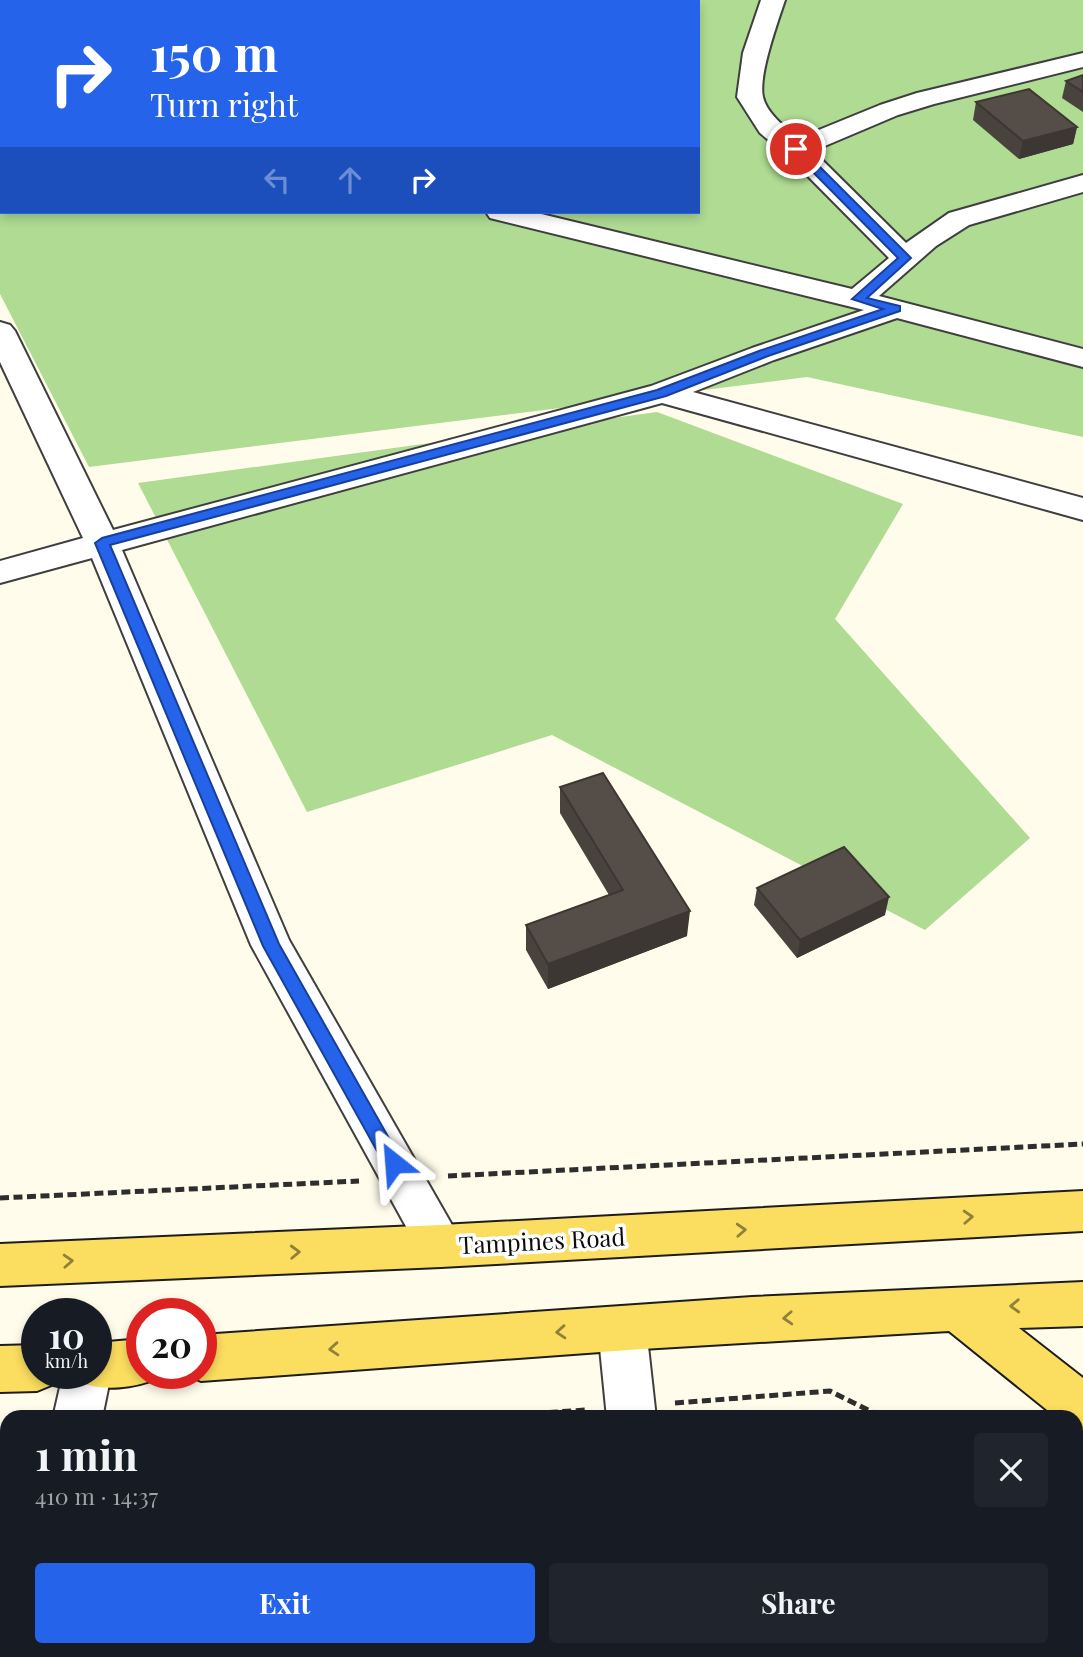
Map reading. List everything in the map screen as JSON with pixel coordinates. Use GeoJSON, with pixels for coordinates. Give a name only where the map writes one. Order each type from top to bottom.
{"type":"FeatureCollection","features":[{"type":"Feature","properties":{"kind":"main road","name":"Tampines Road"},"geometry":{"type":"LineString","coordinates":[[0,1265],[441,1246],[1083,1211]]}},
{"type":"Feature","properties":{"kind":"main road"},"geometry":{"type":"LineString","coordinates":[[217,1357],[622,1328],[956,1308],[1083,1304]]}},
{"type":"Feature","properties":{"kind":"main road"},"geometry":{"type":"LineString","coordinates":[[956,1308],[1083,1408]]}},
{"type":"Feature","properties":{"kind":"main road"},"geometry":{"type":"LineString","coordinates":[[0,1369],[21,1368]]}},
{"type":"Feature","properties":{"kind":"lane"},"geometry":{"type":"LineString","coordinates":[[773,0],[755,53],[750,97],[769,127],[796,149],[905,258]]}},
{"type":"Feature","properties":{"kind":"lane"},"geometry":{"type":"LineString","coordinates":[[796,149],[889,110],[926,98],[1083,60]]}},
{"type":"Feature","properties":{"kind":"lane"},"geometry":{"type":"LineString","coordinates":[[858,299],[926,240],[958,219],[1083,183]]}},
{"type":"Feature","properties":{"kind":"lane"},"geometry":{"type":"LineString","coordinates":[[508,214],[858,299],[1083,358]]}},
{"type":"Feature","properties":{"kind":"lane"},"geometry":{"type":"LineString","coordinates":[[0,572],[662,393],[763,354],[896,309]]}},
{"type":"Feature","properties":{"kind":"lane"},"geometry":{"type":"LineString","coordinates":[[0,331],[102,543],[271,946],[441,1246]]}},
{"type":"Feature","properties":{"kind":"lane"},"geometry":{"type":"LineString","coordinates":[[662,393],[1083,509]]}},
{"type":"Feature","properties":{"kind":"lane"},"geometry":{"type":"LineString","coordinates":[[622,1328],[632,1410]]}},
{"type":"Feature","properties":{"kind":"lane"},"geometry":{"type":"LineString","coordinates":[[79,1410],[84,1389]]}},
{"type":"Feature","properties":{"kind":"path"},"geometry":{"type":"LineString","coordinates":[[0,1198],[1083,1144]]}},
{"type":"Feature","properties":{"kind":"path"},"geometry":{"type":"LineString","coordinates":[[651,1410],[830,1391],[868,1410]]}},
{"type":"Feature","properties":{"kind":"green space"},"geometry":{"type":"Polygon","coordinates":[[[700,0],[1083,0],[1083,437],[807,377],[89,467],[0,294],[0,214],[700,214],[700,0]]]}},
{"type":"Feature","properties":{"kind":"green space"},"geometry":{"type":"Polygon","coordinates":[[[657,412],[903,504],[835,619],[1030,838],[925,930],[552,735],[307,812],[138,483],[657,412]]]}},
{"type":"Feature","properties":{"kind":"building"},"geometry":{"type":"Polygon","coordinates":[[[1083,75],[1083,92],[1066,81],[1083,75]]]}},
{"type":"Feature","properties":{"kind":"building"},"geometry":{"type":"Polygon","coordinates":[[[1029,89],[1077,127],[1023,141],[976,102],[1029,89]]]}},
{"type":"Feature","properties":{"kind":"building"},"geometry":{"type":"Polygon","coordinates":[[[603,773],[690,911],[548,964],[526,925],[623,890],[560,787],[603,773]]]}},
{"type":"Feature","properties":{"kind":"building"},"geometry":{"type":"Polygon","coordinates":[[[844,847],[889,897],[800,940],[757,888],[844,847]]]}},
{"type":"Feature","properties":{"kind":"route"},"geometry":{"type":"LineString","coordinates":[[394,1163],[271,946],[102,543],[662,393],[763,354],[896,309],[858,299],[905,258],[796,149]]}}]}
